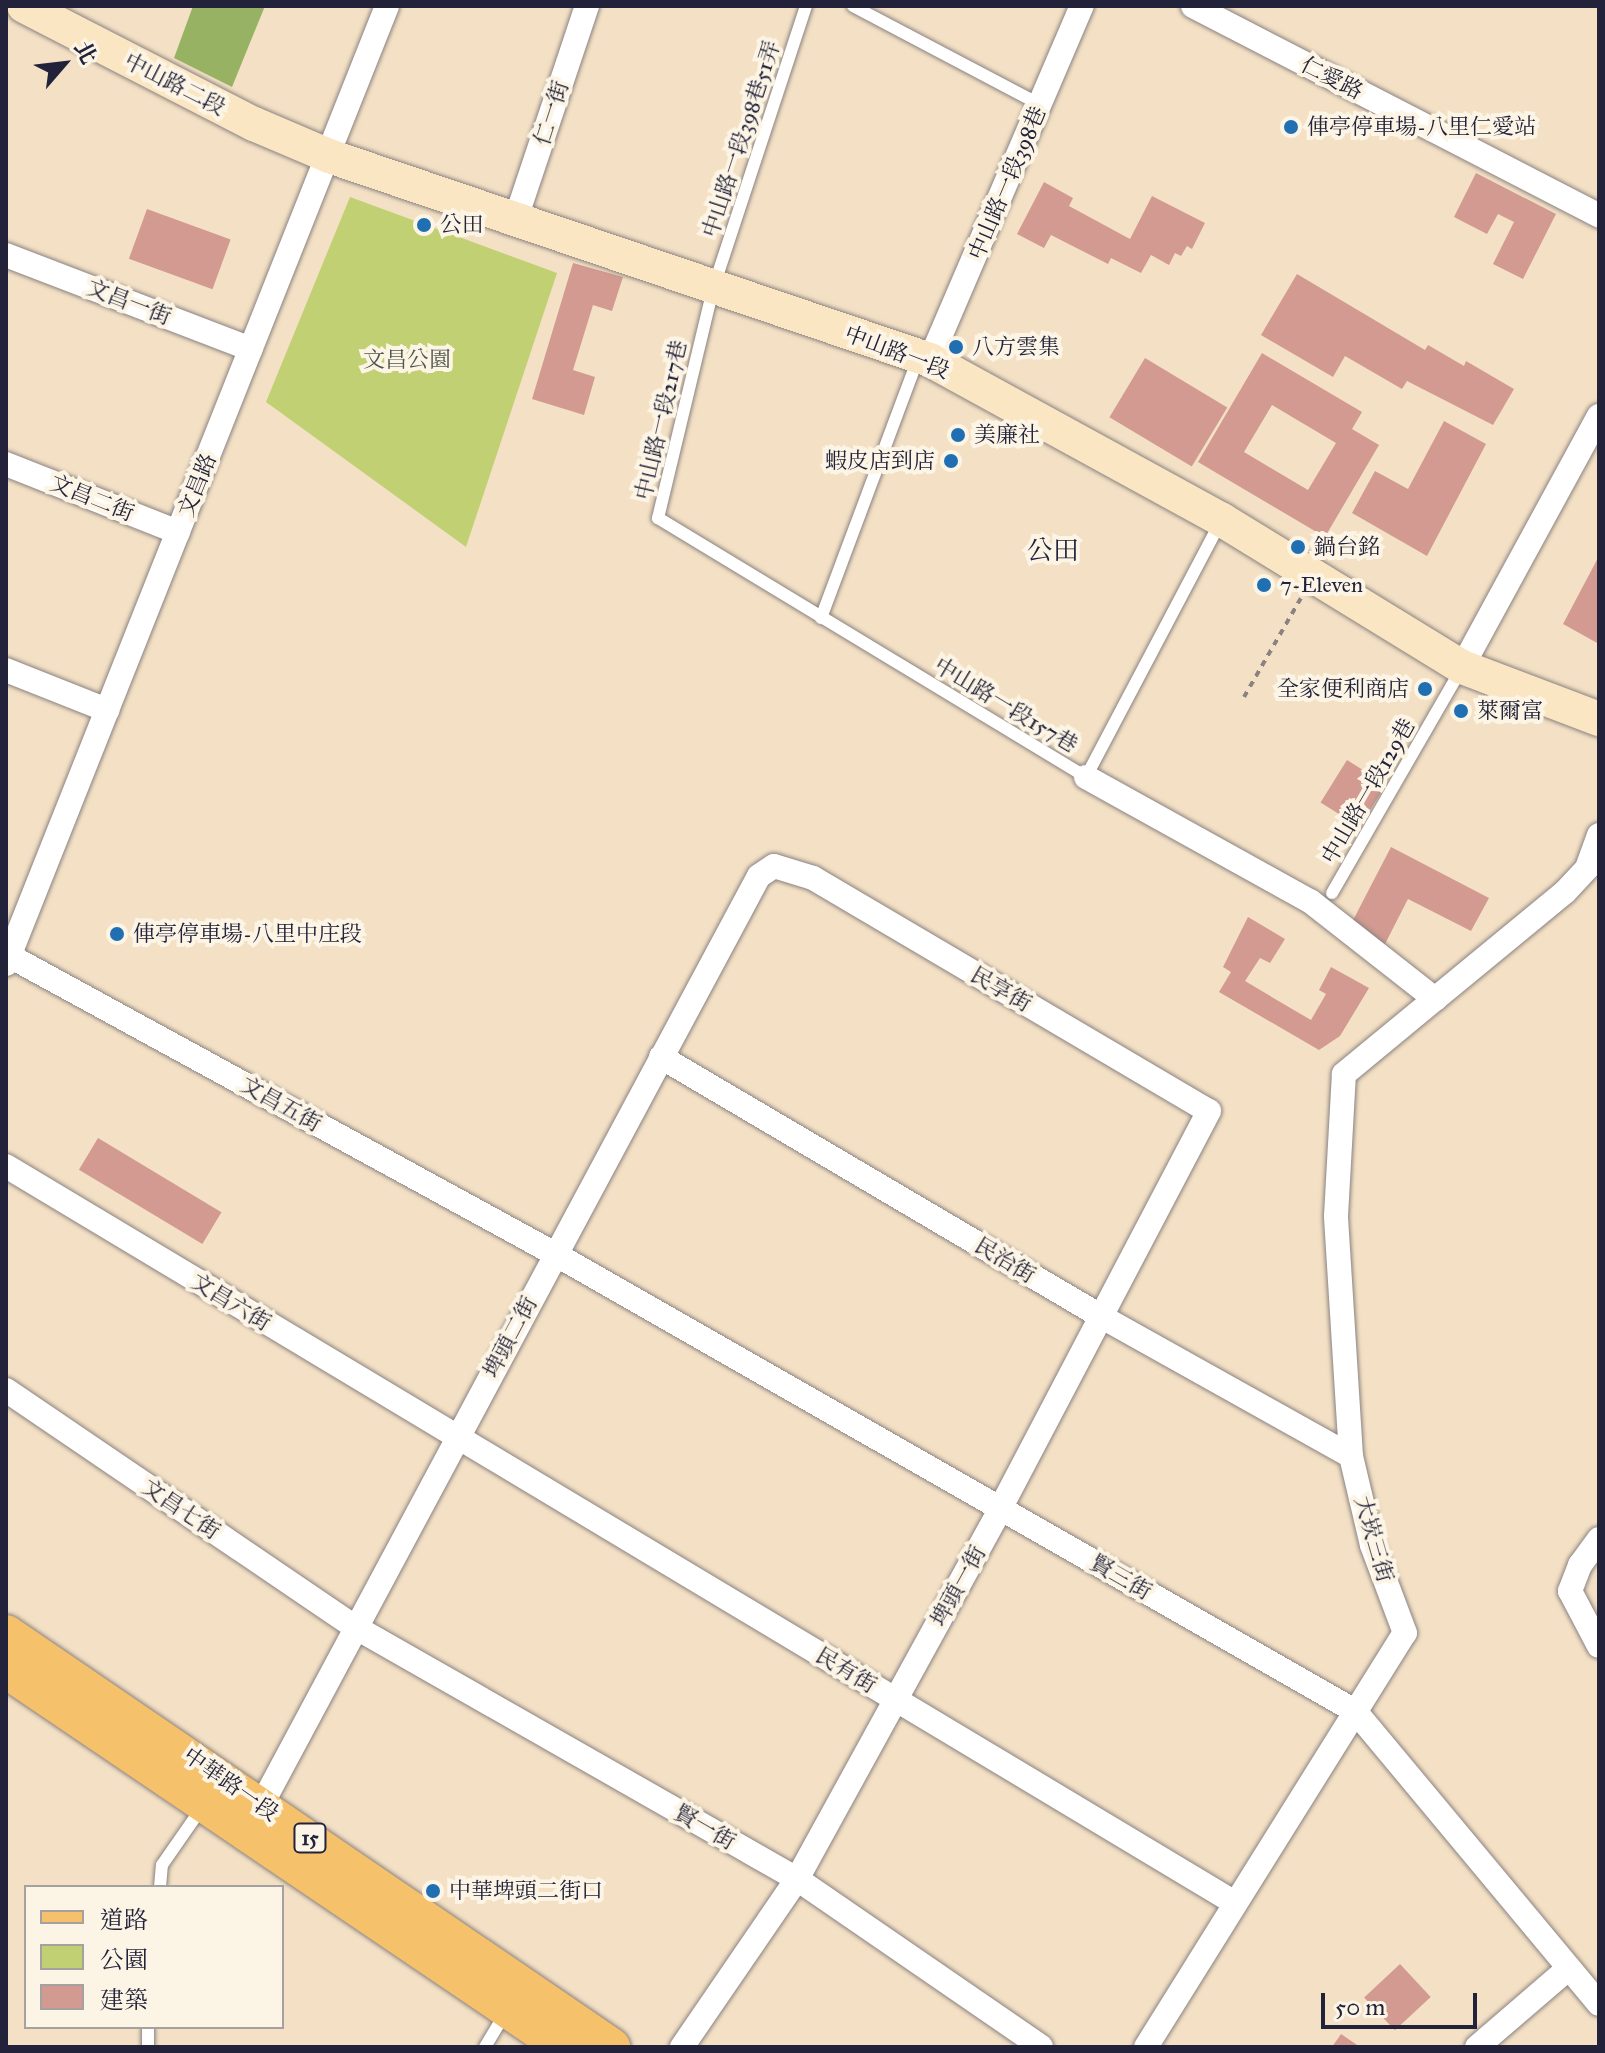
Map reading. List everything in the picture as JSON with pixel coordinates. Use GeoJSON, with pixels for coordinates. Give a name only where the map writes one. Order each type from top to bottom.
{"type":"FeatureCollection","features":[{"type":"Feature","properties":{"kind":"main road","name":"中山路二段"},"geometry":{"type":"LineString","coordinates":[[24,6],[254,124],[329,156]]}},
{"type":"Feature","properties":{"kind":"main road","name":"中山路一段"},"geometry":{"type":"LineString","coordinates":[[329,156],[924,358],[1222,520],[1462,667],[1599,719]]}},
{"type":"Feature","properties":{"kind":"main road","name":"中華路一段"},"geometry":{"type":"LineString","coordinates":[[6,1634],[507,2009],[564,2047]]}},
{"type":"Feature","properties":{"kind":"main road","name":"中華路一段"},"geometry":{"type":"LineString","coordinates":[[6,1669],[205,1804],[254,1818],[611,2047]]}},
{"type":"Feature","properties":{"kind":"street","name":"文昌路"},"geometry":{"type":"LineString","coordinates":[[7,958],[387,6]]}},
{"type":"Feature","properties":{"kind":"street","name":"仁一街"},"geometry":{"type":"LineString","coordinates":[[515,221],[587,6]]}},
{"type":"Feature","properties":{"kind":"street","name":"中山路一段398巷"},"geometry":{"type":"LineString","coordinates":[[924,358],[1041,105],[1082,6]]}},
{"type":"Feature","properties":{"kind":"street","name":"仁愛路"},"geometry":{"type":"LineString","coordinates":[[1193,6],[1599,216]]}},
{"type":"Feature","properties":{"kind":"street","name":"文昌一街"},"geometry":{"type":"LineString","coordinates":[[6,255],[251,349]]}},
{"type":"Feature","properties":{"kind":"street"},"geometry":{"type":"LineString","coordinates":[[1462,667],[1599,416]]}},
{"type":"Feature","properties":{"kind":"street","name":"文昌二街"},"geometry":{"type":"LineString","coordinates":[[6,464],[178,532]]}},
{"type":"Feature","properties":{"kind":"street"},"geometry":{"type":"LineString","coordinates":[[6,670],[107,710]]}},
{"type":"Feature","properties":{"kind":"street"},"geometry":{"type":"LineString","coordinates":[[1086,777],[1310,901],[1435,999]]}},
{"type":"Feature","properties":{"kind":"street","name":"大崁三街"},"geometry":{"type":"LineString","coordinates":[[1146,2047],[1405,1633],[1372,1545],[1351,1456],[1336,1216],[1344,1074],[1565,892],[1587,868],[1599,835]]}},
{"type":"Feature","properties":{"kind":"street","name":"埤頭二街"},"geometry":{"type":"LineString","coordinates":[[254,1818],[759,876],[774,866],[792,868]]}},
{"type":"Feature","properties":{"kind":"street","name":"民享街"},"geometry":{"type":"LineString","coordinates":[[792,868],[1209,1111]]}},
{"type":"Feature","properties":{"kind":"street","name":"文昌五街"},"geometry":{"type":"LineString","coordinates":[[7,958],[555,1254]]}},
{"type":"Feature","properties":{"kind":"street","name":"民治街"},"geometry":{"type":"LineString","coordinates":[[661,1057],[1102,1317],[1351,1456]]}},
{"type":"Feature","properties":{"kind":"street","name":"埤頭一街"},"geometry":{"type":"LineString","coordinates":[[682,2047],[797,1879],[1001,1508],[1209,1111]]}},
{"type":"Feature","properties":{"kind":"street","name":"文昌六街"},"geometry":{"type":"LineString","coordinates":[[6,1166],[456,1438]]}},
{"type":"Feature","properties":{"kind":"street","name":"賢三街"},"geometry":{"type":"LineString","coordinates":[[555,1254],[1355,1711],[1599,2004]]}},
{"type":"Feature","properties":{"kind":"street","name":"文昌七街"},"geometry":{"type":"LineString","coordinates":[[6,1390],[355,1627]]}},
{"type":"Feature","properties":{"kind":"street","name":"民有街"},"geometry":{"type":"LineString","coordinates":[[456,1438],[1235,1903]]}},
{"type":"Feature","properties":{"kind":"street"},"geometry":{"type":"LineString","coordinates":[[1599,1539],[1580,1565],[1570,1591],[1599,1646]]}},
{"type":"Feature","properties":{"kind":"street","name":"賢一街"},"geometry":{"type":"LineString","coordinates":[[355,1627],[797,1879],[1041,2047]]}},
{"type":"Feature","properties":{"kind":"street"},"geometry":{"type":"LineString","coordinates":[[1477,2047],[1569,1968]]}},
{"type":"Feature","properties":{"kind":"lane","name":"中山路一段398巷51弄"},"geometry":{"type":"LineString","coordinates":[[714,285],[806,6]]}},
{"type":"Feature","properties":{"kind":"lane"},"geometry":{"type":"LineString","coordinates":[[853,6],[1041,105]]}},
{"type":"Feature","properties":{"kind":"lane","name":"中山路一段217巷"},"geometry":{"type":"LineString","coordinates":[[714,285],[658,518],[821,618]]}},
{"type":"Feature","properties":{"kind":"lane"},"geometry":{"type":"LineString","coordinates":[[821,618],[924,358]]}},
{"type":"Feature","properties":{"kind":"lane","name":"中山路一段157巷"},"geometry":{"type":"LineString","coordinates":[[821,618],[1086,777],[1222,520]]}},
{"type":"Feature","properties":{"kind":"lane","name":"中山路一段129巷"},"geometry":{"type":"LineString","coordinates":[[1332,893],[1462,667]]}},
{"type":"Feature","properties":{"kind":"lane"},"geometry":{"type":"LineString","coordinates":[[160,1885],[162,1865],[205,1804]]}},
{"type":"Feature","properties":{"kind":"lane"},"geometry":{"type":"LineString","coordinates":[[485,2047],[507,2009]]}},
{"type":"Feature","properties":{"kind":"path"},"geometry":{"type":"LineString","coordinates":[[1244,697],[1313,577]]}},
{"type":"Feature","properties":{"kind":"green space"},"geometry":{"type":"Polygon","coordinates":[[[193,6],[265,6],[232,87],[174,58],[193,6]]]}},
{"type":"Feature","properties":{"kind":"green space","name":"文昌公園"},"geometry":{"type":"Polygon","coordinates":[[[350,197],[557,273],[466,547],[266,402],[350,197]]]}},
{"type":"Feature","properties":{"kind":"building"},"geometry":{"type":"Polygon","coordinates":[[[1476,173],[1556,214],[1523,279],[1493,264],[1514,222],[1498,214],[1487,234],[1454,217],[1476,173]]]}},
{"type":"Feature","properties":{"kind":"building"},"geometry":{"type":"Polygon","coordinates":[[[1044,182],[1073,198],[1069,206],[1130,239],[1152,196],[1205,223],[1192,249],[1187,246],[1181,256],[1175,253],[1169,265],[1151,255],[1141,273],[1111,258],[1108,264],[1051,235],[1044,248],[1017,234],[1044,182]]]}},
{"type":"Feature","properties":{"kind":"building"},"geometry":{"type":"Polygon","coordinates":[[[147,209],[231,239],[213,289],[129,259],[147,209]]]}},
{"type":"Feature","properties":{"kind":"building"},"geometry":{"type":"Polygon","coordinates":[[[573,263],[623,277],[612,311],[593,305],[573,370],[595,377],[584,415],[532,399],[573,263]]]}},
{"type":"Feature","properties":{"kind":"building"},"geometry":{"type":"Polygon","coordinates":[[[1297,274],[1425,350],[1428,345],[1464,366],[1466,361],[1514,389],[1493,425],[1407,381],[1402,389],[1345,356],[1333,377],[1261,335],[1297,274]]]}},
{"type":"Feature","properties":{"kind":"building"},"geometry":{"type":"Polygon","coordinates":[[[1262,353],[1362,412],[1352,429],[1379,445],[1325,537],[1198,462],[1262,353]],[[1272,405],[1244,452],[1308,490],[1336,443],[1272,405]]]}},
{"type":"Feature","properties":{"kind":"building"},"geometry":{"type":"Polygon","coordinates":[[[1145,358],[1227,407],[1192,467],[1109,417],[1145,358]]]}},
{"type":"Feature","properties":{"kind":"building"},"geometry":{"type":"Polygon","coordinates":[[[1444,421],[1486,444],[1427,556],[1352,513],[1375,471],[1408,489],[1444,421]]]}},
{"type":"Feature","properties":{"kind":"building"},"geometry":{"type":"Polygon","coordinates":[[[1599,556],[1599,644],[1563,624],[1599,556]]]}},
{"type":"Feature","properties":{"kind":"building"},"geometry":{"type":"Polygon","coordinates":[[[1347,760],[1386,784],[1360,827],[1321,802],[1347,760]]]}},
{"type":"Feature","properties":{"kind":"building"},"geometry":{"type":"Polygon","coordinates":[[[1391,847],[1489,898],[1471,931],[1408,899],[1385,944],[1350,926],[1391,847]]]}},
{"type":"Feature","properties":{"kind":"building"},"geometry":{"type":"Polygon","coordinates":[[[1248,917],[1285,939],[1270,963],[1260,958],[1245,981],[1287,1006],[1311,1020],[1326,994],[1319,990],[1331,967],[1369,988],[1340,1036],[1319,1050],[1219,992],[1231,972],[1223,967],[1248,917]]]}},
{"type":"Feature","properties":{"kind":"building"},"geometry":{"type":"Polygon","coordinates":[[[98,1138],[221,1212],[202,1244],[79,1170],[98,1138]]]}},
{"type":"Feature","properties":{"kind":"building"},"geometry":{"type":"Polygon","coordinates":[[[1400,1964],[1431,1997],[1395,2030],[1364,1997],[1400,1964]]]}},
{"type":"Feature","properties":{"kind":"building"},"geometry":{"type":"Polygon","coordinates":[[[1341,2034],[1360,2047],[1332,2047],[1341,2034]]]}},
{"type":"Feature","properties":{"kind":"place","name":"俥亭停車場-八里仁愛站"},"geometry":{"type":"Point","coordinates":[1291,127]}},
{"type":"Feature","properties":{"kind":"place","name":"公田"},"geometry":{"type":"Point","coordinates":[424,225]}},
{"type":"Feature","properties":{"kind":"place","name":"八方雲集"},"geometry":{"type":"Point","coordinates":[956,347]}},
{"type":"Feature","properties":{"kind":"place","name":"美廉社"},"geometry":{"type":"Point","coordinates":[958,435]}},
{"type":"Feature","properties":{"kind":"place","name":"蝦皮店到店"},"geometry":{"type":"Point","coordinates":[951,461]}},
{"type":"Feature","properties":{"kind":"place","name":"鍋台銘"},"geometry":{"type":"Point","coordinates":[1298,547]}},
{"type":"Feature","properties":{"kind":"place","name":"7-Eleven"},"geometry":{"type":"Point","coordinates":[1264,585]}},
{"type":"Feature","properties":{"kind":"place","name":"全家便利商店"},"geometry":{"type":"Point","coordinates":[1425,689]}},
{"type":"Feature","properties":{"kind":"place","name":"萊爾富"},"geometry":{"type":"Point","coordinates":[1461,711]}},
{"type":"Feature","properties":{"kind":"place","name":"俥亭停車場-八里中庄段"},"geometry":{"type":"Point","coordinates":[117,934]}},
{"type":"Feature","properties":{"kind":"place","name":"中華埤頭二街口"},"geometry":{"type":"Point","coordinates":[433,1891]}},
{"type":"Feature","properties":{"kind":"district","name":"公田"},"geometry":{"type":"Point","coordinates":[1053,551]}}]}
